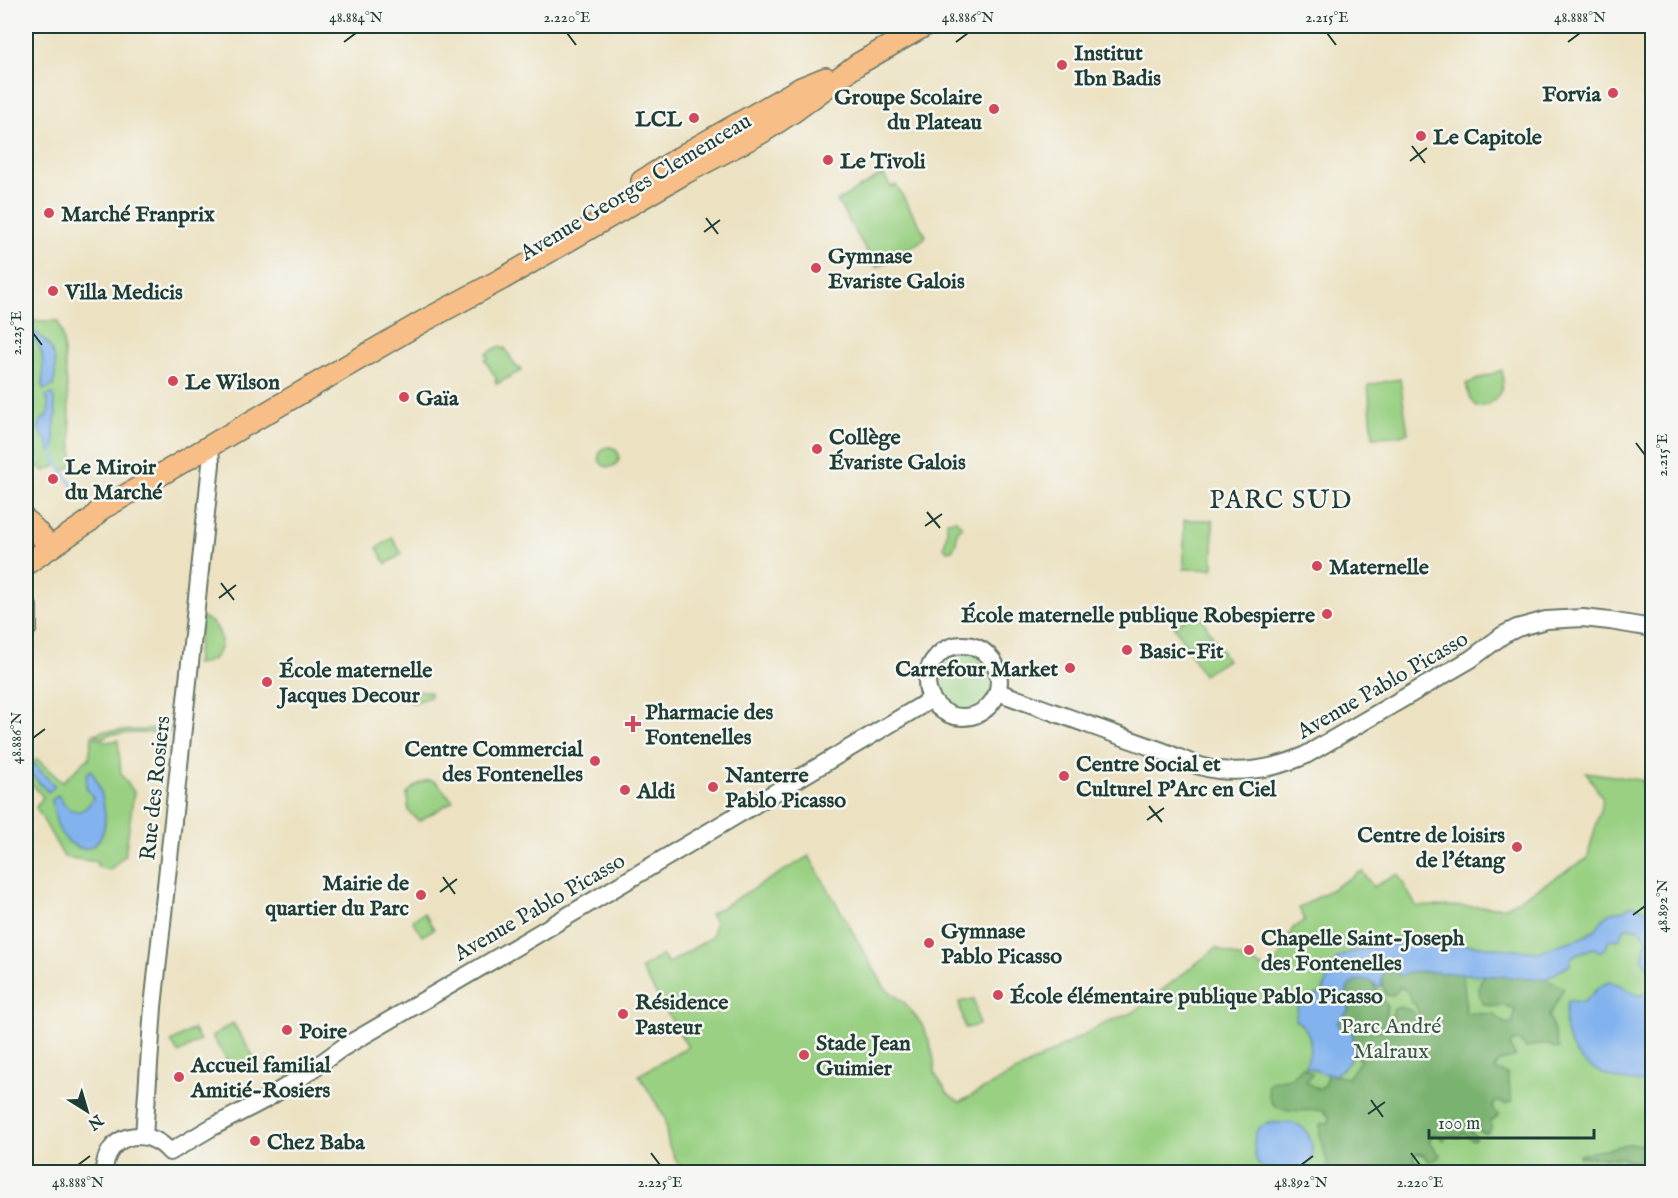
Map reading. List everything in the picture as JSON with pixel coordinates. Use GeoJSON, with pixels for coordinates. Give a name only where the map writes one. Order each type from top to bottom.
{"type":"FeatureCollection","features":[{"type":"Feature","properties":{"kind":"main road","name":"Avenue Georges Clemenceau"},"geometry":{"type":"LineString","coordinates":[[26,564],[38,545],[83,514],[102,509],[422,322],[475,280],[692,150],[801,88],[858,64],[924,26]]}},
{"type":"Feature","properties":{"kind":"main road"},"geometry":{"type":"LineString","coordinates":[[26,520],[38,545]]}},
{"type":"Feature","properties":{"kind":"main road"},"geometry":{"type":"LineString","coordinates":[[26,607],[26,627]]}},
{"type":"Feature","properties":{"kind":"street","name":"Rue des Rosiers"},"geometry":{"type":"LineString","coordinates":[[144,1136],[153,1007],[211,464],[204,450]]}},
{"type":"Feature","properties":{"kind":"street","name":"Avenue Pablo Picasso"},"geometry":{"type":"LineString","coordinates":[[998,692],[1198,765],[1215,770],[1245,771],[1280,765],[1313,751],[1471,659],[1503,635],[1517,628],[1546,621],[1583,618],[1653,628]]}},
{"type":"Feature","properties":{"kind":"street"},"geometry":{"type":"LineString","coordinates":[[955,646],[980,649],[997,667],[998,692],[984,710],[974,716],[955,716],[938,707],[932,699],[928,684],[930,668],[934,660],[944,651],[955,646]]}},
{"type":"Feature","properties":{"kind":"street","name":"Avenue Pablo Picasso"},"geometry":{"type":"LineString","coordinates":[[144,1136],[154,1138],[170,1152],[266,1099],[303,1077],[351,1043],[932,699]]}},
{"type":"Feature","properties":{"kind":"street"},"geometry":{"type":"LineString","coordinates":[[104,1173],[106,1157],[114,1146],[133,1136],[144,1136]]}},
{"type":"Feature","properties":{"kind":"green space"},"geometry":{"type":"Polygon","coordinates":[[[883,174],[891,187],[896,185],[926,236],[877,268],[837,201],[883,174]]]}},
{"type":"Feature","properties":{"kind":"green space"},"geometry":{"type":"Polygon","coordinates":[[[26,314],[33,321],[58,321],[63,340],[73,457],[72,466],[62,472],[58,465],[45,471],[26,459],[26,314]]]}},
{"type":"Feature","properties":{"kind":"green space"},"geometry":{"type":"Polygon","coordinates":[[[500,346],[502,349],[505,348],[517,368],[520,367],[522,370],[497,384],[485,360],[488,357],[486,354],[500,346]]]}},
{"type":"Feature","properties":{"kind":"green space"},"geometry":{"type":"Polygon","coordinates":[[[1502,370],[1502,384],[1498,396],[1489,404],[1476,407],[1470,399],[1466,384],[1502,370]]]}},
{"type":"Feature","properties":{"kind":"green space"},"geometry":{"type":"Polygon","coordinates":[[[1400,379],[1408,433],[1373,437],[1368,385],[1400,379]]]}},
{"type":"Feature","properties":{"kind":"green space"},"geometry":{"type":"Polygon","coordinates":[[[605,447],[613,447],[619,453],[619,461],[613,467],[605,467],[599,461],[599,453],[605,447]]]}},
{"type":"Feature","properties":{"kind":"green space"},"geometry":{"type":"Polygon","coordinates":[[[956,520],[962,527],[957,532],[956,543],[952,550],[947,551],[944,547],[947,521],[956,520]]]}},
{"type":"Feature","properties":{"kind":"green space"},"geometry":{"type":"Polygon","coordinates":[[[1184,520],[1213,520],[1213,569],[1184,569],[1184,520]]]}},
{"type":"Feature","properties":{"kind":"green space"},"geometry":{"type":"Polygon","coordinates":[[[392,538],[402,554],[386,564],[377,548],[392,538]]]}},
{"type":"Feature","properties":{"kind":"green space"},"geometry":{"type":"Polygon","coordinates":[[[1198,612],[1227,660],[1203,675],[1174,626],[1198,612]]]}},
{"type":"Feature","properties":{"kind":"green space"},"geometry":{"type":"Polygon","coordinates":[[[201,618],[213,623],[221,640],[218,652],[212,660],[196,664],[201,618]]]}},
{"type":"Feature","properties":{"kind":"green space"},"geometry":{"type":"Polygon","coordinates":[[[958,653],[970,653],[985,661],[993,676],[993,688],[985,703],[970,711],[958,711],[943,703],[935,688],[935,676],[943,661],[958,653]]]}},
{"type":"Feature","properties":{"kind":"green space"},"geometry":{"type":"Polygon","coordinates":[[[410,690],[430,692],[430,697],[410,702],[406,697],[410,690]]]}},
{"type":"Feature","properties":{"kind":"green space"},"geometry":{"type":"Polygon","coordinates":[[[171,729],[171,732],[110,734],[103,738],[94,734],[102,731],[171,729]]]}},
{"type":"Feature","properties":{"kind":"green space"},"geometry":{"type":"Polygon","coordinates":[[[92,736],[106,742],[118,740],[121,774],[134,792],[125,855],[110,870],[97,867],[97,862],[64,857],[36,807],[43,797],[26,777],[26,769],[37,759],[62,782],[81,763],[89,759],[92,736]]]}},
{"type":"Feature","properties":{"kind":"green space","name":"Parc André Malraux"},"geometry":{"type":"Polygon","coordinates":[[[1586,772],[1652,783],[1652,1172],[682,1172],[669,1146],[665,1118],[639,1075],[688,1047],[641,969],[662,955],[668,964],[712,937],[715,922],[710,914],[809,856],[885,988],[904,1002],[922,1025],[930,1043],[935,1074],[948,1094],[960,1102],[1109,1021],[1134,1012],[1216,948],[1272,971],[1293,928],[1305,920],[1299,908],[1362,871],[1373,887],[1398,874],[1416,906],[1508,906],[1587,859],[1603,799],[1586,772]]]}},
{"type":"Feature","properties":{"kind":"green space"},"geometry":{"type":"Polygon","coordinates":[[[430,780],[436,782],[453,801],[419,821],[409,812],[407,794],[417,785],[430,780]]]}},
{"type":"Feature","properties":{"kind":"green space"},"geometry":{"type":"Polygon","coordinates":[[[1647,780],[1652,782],[1652,811],[1644,794],[1643,782],[1647,780]]]}},
{"type":"Feature","properties":{"kind":"green space"},"geometry":{"type":"Polygon","coordinates":[[[424,913],[434,929],[422,936],[412,920],[424,913]]]}},
{"type":"Feature","properties":{"kind":"green space"},"geometry":{"type":"Polygon","coordinates":[[[1386,969],[1463,974],[1465,1013],[1493,1014],[1506,1024],[1513,1022],[1515,1009],[1482,1003],[1479,989],[1484,975],[1545,979],[1564,988],[1549,1016],[1559,1048],[1555,1049],[1541,1044],[1526,1048],[1521,1042],[1513,1041],[1510,1047],[1516,1056],[1499,1062],[1494,1069],[1507,1074],[1512,1101],[1506,1104],[1496,1101],[1493,1111],[1499,1115],[1490,1122],[1492,1127],[1488,1133],[1472,1129],[1471,1132],[1476,1136],[1473,1140],[1463,1133],[1459,1137],[1449,1135],[1442,1140],[1439,1135],[1433,1134],[1429,1142],[1440,1155],[1437,1159],[1430,1162],[1419,1153],[1415,1154],[1414,1159],[1426,1172],[1321,1172],[1328,1165],[1320,1134],[1320,1124],[1329,1123],[1329,1117],[1323,1110],[1296,1111],[1276,1106],[1270,1099],[1268,1085],[1273,1081],[1290,1078],[1303,1067],[1312,1074],[1306,1082],[1318,1089],[1325,1085],[1327,1074],[1348,1078],[1360,1061],[1354,1050],[1355,1042],[1339,1027],[1337,1022],[1349,1010],[1348,987],[1356,981],[1364,979],[1371,981],[1387,1006],[1384,1026],[1389,1026],[1394,1009],[1401,1007],[1414,1012],[1415,1018],[1420,1015],[1407,991],[1400,987],[1393,995],[1386,995],[1382,978],[1386,969]]]}},
{"type":"Feature","properties":{"kind":"green space"},"geometry":{"type":"Polygon","coordinates":[[[974,999],[979,1025],[965,1028],[959,1002],[974,999]]]}},
{"type":"Feature","properties":{"kind":"green space"},"geometry":{"type":"Polygon","coordinates":[[[233,1023],[255,1059],[234,1072],[212,1036],[233,1023]]]}},
{"type":"Feature","properties":{"kind":"green space"},"geometry":{"type":"Polygon","coordinates":[[[193,1029],[200,1040],[179,1053],[171,1042],[193,1029]]]}},
{"type":"Feature","properties":{"kind":"green space"},"geometry":{"type":"Polygon","coordinates":[[[1628,1144],[1652,1145],[1652,1168],[1623,1158],[1579,1157],[1579,1155],[1628,1144]]]}},
{"type":"Feature","properties":{"kind":"water"},"geometry":{"type":"Polygon","coordinates":[[[26,328],[42,338],[52,351],[55,367],[53,386],[43,390],[41,351],[33,339],[26,336],[26,328]]]}},
{"type":"Feature","properties":{"kind":"water"},"geometry":{"type":"Polygon","coordinates":[[[53,394],[56,414],[55,450],[50,451],[48,442],[39,428],[49,410],[46,396],[53,394]]]}},
{"type":"Feature","properties":{"kind":"water"},"geometry":{"type":"Polygon","coordinates":[[[33,763],[55,786],[48,792],[26,769],[33,763]]]}},
{"type":"Feature","properties":{"kind":"water"},"geometry":{"type":"Polygon","coordinates":[[[91,770],[102,795],[104,825],[102,834],[93,846],[81,848],[70,843],[61,833],[52,800],[58,795],[71,810],[85,809],[93,798],[86,787],[87,774],[91,770]]]}},
{"type":"Feature","properties":{"kind":"water"},"geometry":{"type":"Polygon","coordinates":[[[1631,905],[1652,911],[1652,971],[1642,960],[1647,939],[1639,929],[1633,928],[1625,928],[1619,940],[1612,939],[1600,952],[1594,948],[1576,954],[1570,959],[1570,965],[1545,979],[1415,971],[1400,976],[1394,970],[1386,969],[1382,985],[1378,987],[1364,980],[1353,983],[1348,988],[1349,1010],[1337,1023],[1339,1027],[1351,1030],[1353,1038],[1354,1050],[1346,1066],[1335,1075],[1322,1073],[1305,1066],[1310,1040],[1306,1029],[1295,1020],[1299,1001],[1322,993],[1331,969],[1337,959],[1345,954],[1381,944],[1451,943],[1537,952],[1583,937],[1595,930],[1611,912],[1624,910],[1631,905]]]}},
{"type":"Feature","properties":{"kind":"water"},"geometry":{"type":"Polygon","coordinates":[[[1611,982],[1639,996],[1652,989],[1652,1083],[1617,1079],[1600,1073],[1586,1064],[1575,1052],[1568,1038],[1565,1021],[1568,1001],[1584,1002],[1599,987],[1611,982]]]}},
{"type":"Feature","properties":{"kind":"water"},"geometry":{"type":"Polygon","coordinates":[[[1269,1123],[1295,1124],[1306,1131],[1312,1150],[1312,1157],[1307,1168],[1301,1171],[1286,1172],[1268,1170],[1260,1166],[1255,1154],[1256,1133],[1269,1123]]]}},
{"type":"Feature","properties":{"kind":"waterway"},"geometry":{"type":"LineString","coordinates":[[53,448],[56,461],[73,487]]}},
{"type":"Feature","properties":{"kind":"place","name":"Institut Ibn Badis"},"geometry":{"type":"Point","coordinates":[1062,65]}},
{"type":"Feature","properties":{"kind":"place","name":"Forvia"},"geometry":{"type":"Point","coordinates":[1613,93]}},
{"type":"Feature","properties":{"kind":"place","name":"Groupe Scolaire du Plateau"},"geometry":{"type":"Point","coordinates":[994,109]}},
{"type":"Feature","properties":{"kind":"place","name":"LCL"},"geometry":{"type":"Point","coordinates":[694,118]}},
{"type":"Feature","properties":{"kind":"place","name":"Le Capitole"},"geometry":{"type":"Point","coordinates":[1421,136]}},
{"type":"Feature","properties":{"kind":"place","name":"Le Tivoli"},"geometry":{"type":"Point","coordinates":[828,160]}},
{"type":"Feature","properties":{"kind":"place","name":"Marché Franprix"},"geometry":{"type":"Point","coordinates":[49,213]}},
{"type":"Feature","properties":{"kind":"place","name":"Gymnase Evariste Galois"},"geometry":{"type":"Point","coordinates":[816,268]}},
{"type":"Feature","properties":{"kind":"place","name":"Villa Medicis"},"geometry":{"type":"Point","coordinates":[53,291]}},
{"type":"Feature","properties":{"kind":"place","name":"Le Wilson"},"geometry":{"type":"Point","coordinates":[173,381]}},
{"type":"Feature","properties":{"kind":"place","name":"Gaïa"},"geometry":{"type":"Point","coordinates":[404,397]}},
{"type":"Feature","properties":{"kind":"place","name":"Collège Évariste Galois"},"geometry":{"type":"Point","coordinates":[817,449]}},
{"type":"Feature","properties":{"kind":"place","name":"Le Miroir du Marché"},"geometry":{"type":"Point","coordinates":[53,479]}},
{"type":"Feature","properties":{"kind":"place","name":"Maternelle"},"geometry":{"type":"Point","coordinates":[1317,566]}},
{"type":"Feature","properties":{"kind":"place","name":"École maternelle publique Robespierre"},"geometry":{"type":"Point","coordinates":[1327,614]}},
{"type":"Feature","properties":{"kind":"place","name":"Basic-Fit"},"geometry":{"type":"Point","coordinates":[1127,650]}},
{"type":"Feature","properties":{"kind":"place","name":"Carrefour Market"},"geometry":{"type":"Point","coordinates":[1070,668]}},
{"type":"Feature","properties":{"kind":"place","name":"École maternelle Jacques Decour"},"geometry":{"type":"Point","coordinates":[267,682]}},
{"type":"Feature","properties":{"kind":"place","name":"Pharmacie des Fontenelles"},"geometry":{"type":"Point","coordinates":[633,724]}},
{"type":"Feature","properties":{"kind":"place","name":"Centre Commercial des Fontenelles"},"geometry":{"type":"Point","coordinates":[595,761]}},
{"type":"Feature","properties":{"kind":"place","name":"Centre Social et Culturel P'Arc en Ciel"},"geometry":{"type":"Point","coordinates":[1064,776]}},
{"type":"Feature","properties":{"kind":"place","name":"Nanterre Pablo Picasso"},"geometry":{"type":"Point","coordinates":[713,787]}},
{"type":"Feature","properties":{"kind":"place","name":"Aldi"},"geometry":{"type":"Point","coordinates":[625,790]}},
{"type":"Feature","properties":{"kind":"place","name":"Centre de loisirs de l'étang"},"geometry":{"type":"Point","coordinates":[1517,847]}},
{"type":"Feature","properties":{"kind":"place","name":"Mairie de quartier du Parc"},"geometry":{"type":"Point","coordinates":[421,895]}},
{"type":"Feature","properties":{"kind":"place","name":"Gymnase Pablo Picasso"},"geometry":{"type":"Point","coordinates":[929,943]}},
{"type":"Feature","properties":{"kind":"place","name":"Chapelle Saint-Joseph des Fontenelles"},"geometry":{"type":"Point","coordinates":[1249,950]}},
{"type":"Feature","properties":{"kind":"place","name":"École élémentaire publique Pablo Picasso"},"geometry":{"type":"Point","coordinates":[998,995]}},
{"type":"Feature","properties":{"kind":"place","name":"Résidence Pasteur"},"geometry":{"type":"Point","coordinates":[623,1014]}},
{"type":"Feature","properties":{"kind":"place","name":"Poire"},"geometry":{"type":"Point","coordinates":[287,1030]}},
{"type":"Feature","properties":{"kind":"place","name":"Stade Jean Guimier"},"geometry":{"type":"Point","coordinates":[804,1055]}},
{"type":"Feature","properties":{"kind":"place","name":"Accueil familial Amitié-Rosiers"},"geometry":{"type":"Point","coordinates":[179,1077]}},
{"type":"Feature","properties":{"kind":"place","name":"Chez Baba"},"geometry":{"type":"Point","coordinates":[255,1141]}},
{"type":"Feature","properties":{"kind":"district","name":"PARC SUD"},"geometry":{"type":"Point","coordinates":[1281,499]}}]}
